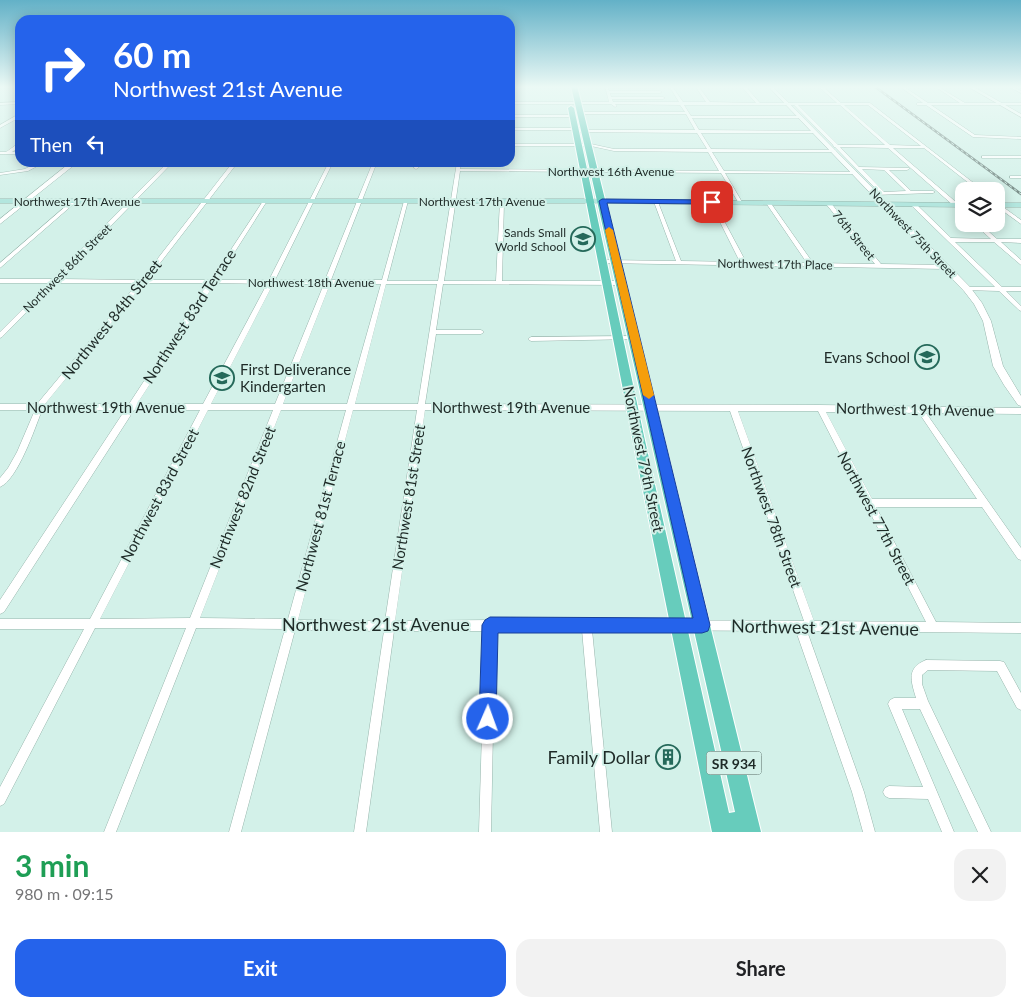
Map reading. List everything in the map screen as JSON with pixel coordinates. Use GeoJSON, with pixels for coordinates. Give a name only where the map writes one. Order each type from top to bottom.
{"type":"FeatureCollection","features":[{"type":"Feature","properties":{"kind":"main road","name":"Northwest 79th Street"},"geometry":{"type":"LineString","coordinates":[[575,125],[722,828]]}},
{"type":"Feature","properties":{"kind":"main road","name":"Northwest 79th Street"},"geometry":{"type":"LineString","coordinates":[[584,125],[749,827]]}},
{"type":"Feature","properties":{"kind":"main road","name":"Northwest 17th Avenue"},"geometry":{"type":"LineString","coordinates":[[0,201],[602,201],[955,205]]}},
{"type":"Feature","properties":{"kind":"main road"},"geometry":{"type":"LineString","coordinates":[[1005,204],[1021,205]]}},
{"type":"Feature","properties":{"kind":"main road"},"geometry":{"type":"LineString","coordinates":[[650,489],[670,489]]}},
{"type":"Feature","properties":{"kind":"main road"},"geometry":{"type":"LineString","coordinates":[[722,828],[749,827]]}},
{"type":"Feature","properties":{"kind":"street"},"geometry":{"type":"LineString","coordinates":[[694,125],[740,202]]}},
{"type":"Feature","properties":{"kind":"street","name":"Northwest 75th Street"},"geometry":{"type":"LineString","coordinates":[[808,125],[857,171],[884,204],[967,289],[978,303],[987,321],[998,366],[1021,403]]}},
{"type":"Feature","properties":{"kind":"street"},"geometry":{"type":"LineString","coordinates":[[811,125],[833,148]]}},
{"type":"Feature","properties":{"kind":"street"},"geometry":{"type":"LineString","coordinates":[[865,125],[955,201]]}},
{"type":"Feature","properties":{"kind":"street"},"geometry":{"type":"LineString","coordinates":[[898,125],[970,182]]}},
{"type":"Feature","properties":{"kind":"street"},"geometry":{"type":"LineString","coordinates":[[958,125],[974,136],[1021,138]]}},
{"type":"Feature","properties":{"kind":"street"},"geometry":{"type":"LineString","coordinates":[[515,129],[815,132]]}},
{"type":"Feature","properties":{"kind":"street"},"geometry":{"type":"LineString","coordinates":[[515,144],[589,145],[614,150],[710,151],[890,146],[925,147]]}},
{"type":"Feature","properties":{"kind":"street"},"geometry":{"type":"LineString","coordinates":[[7,153],[15,147]]}},
{"type":"Feature","properties":{"kind":"street"},"geometry":{"type":"LineString","coordinates":[[0,153],[15,153]]}},
{"type":"Feature","properties":{"kind":"street"},"geometry":{"type":"LineString","coordinates":[[984,157],[1021,157]]}},
{"type":"Feature","properties":{"kind":"street"},"geometry":{"type":"LineString","coordinates":[[0,174],[26,170],[32,167]]}},
{"type":"Feature","properties":{"kind":"street"},"geometry":{"type":"LineString","coordinates":[[0,222],[69,167]]}},
{"type":"Feature","properties":{"kind":"street","name":"Northwest 86th Street"},"geometry":{"type":"LineString","coordinates":[[0,336],[166,167]]}},
{"type":"Feature","properties":{"kind":"street","name":"Northwest 84th Street"},"geometry":{"type":"LineString","coordinates":[[0,484],[11,470],[21,452],[40,406],[142,282],[232,167]]}},
{"type":"Feature","properties":{"kind":"street","name":"Northwest 83rd Street"},"geometry":{"type":"LineString","coordinates":[[0,800],[271,282],[329,167]]}},
{"type":"Feature","properties":{"kind":"street","name":"Northwest 82nd Street"},"geometry":{"type":"LineString","coordinates":[[110,832],[373,167]]}},
{"type":"Feature","properties":{"kind":"street","name":"Northwest 81st Street"},"geometry":{"type":"LineString","coordinates":[[360,832],[389,626],[459,167]]}},
{"type":"Feature","properties":{"kind":"street","name":"Northwest 16th Avenue"},"geometry":{"type":"LineString","coordinates":[[484,167],[584,171],[857,171],[885,168],[907,169]]}},
{"type":"Feature","properties":{"kind":"street"},"geometry":{"type":"LineString","coordinates":[[885,168],[909,192]]}},
{"type":"Feature","properties":{"kind":"street"},"geometry":{"type":"LineString","coordinates":[[857,171],[883,193]]}},
{"type":"Feature","properties":{"kind":"street"},"geometry":{"type":"LineString","coordinates":[[1012,177],[1021,177]]}},
{"type":"Feature","properties":{"kind":"street"},"geometry":{"type":"LineString","coordinates":[[875,194],[933,192]]}},
{"type":"Feature","properties":{"kind":"street"},"geometry":{"type":"LineString","coordinates":[[0,266],[75,201]]}},
{"type":"Feature","properties":{"kind":"street","name":"Northwest 83rd Terrace"},"geometry":{"type":"LineString","coordinates":[[0,609],[265,201]]}},
{"type":"Feature","properties":{"kind":"street","name":"Northwest 81st Terrace"},"geometry":{"type":"LineString","coordinates":[[235,832],[406,201]]}},
{"type":"Feature","properties":{"kind":"street"},"geometry":{"type":"LineString","coordinates":[[499,282],[502,201]]}},
{"type":"Feature","properties":{"kind":"street"},"geometry":{"type":"LineString","coordinates":[[656,202],[679,263]]}},
{"type":"Feature","properties":{"kind":"street"},"geometry":{"type":"LineString","coordinates":[[712,202],[744,264]]}},
{"type":"Feature","properties":{"kind":"street"},"geometry":{"type":"LineString","coordinates":[[768,203],[811,265]]}},
{"type":"Feature","properties":{"kind":"street","name":"76th Street"},"geometry":{"type":"LineString","coordinates":[[828,203],[879,266]]}},
{"type":"Feature","properties":{"kind":"street"},"geometry":{"type":"LineString","coordinates":[[913,204],[1021,309]]}},
{"type":"Feature","properties":{"kind":"street"},"geometry":{"type":"LineString","coordinates":[[1005,210],[1021,222]]}},
{"type":"Feature","properties":{"kind":"street"},"geometry":{"type":"LineString","coordinates":[[986,232],[1021,263]]}},
{"type":"Feature","properties":{"kind":"street"},"geometry":{"type":"LineString","coordinates":[[949,240],[1021,241]]}},
{"type":"Feature","properties":{"kind":"street","name":"Northwest 17th Place"},"geometry":{"type":"LineString","coordinates":[[604,262],[946,267]]}},
{"type":"Feature","properties":{"kind":"street","name":"Northwest 18th Avenue"},"geometry":{"type":"LineString","coordinates":[[0,281],[622,283]]}},
{"type":"Feature","properties":{"kind":"street"},"geometry":{"type":"LineString","coordinates":[[967,289],[1021,289]]}},
{"type":"Feature","properties":{"kind":"street"},"geometry":{"type":"LineString","coordinates":[[434,332],[481,332]]}},
{"type":"Feature","properties":{"kind":"street"},"geometry":{"type":"LineString","coordinates":[[531,338],[635,338]]}},
{"type":"Feature","properties":{"kind":"street","name":"Northwest 19th Avenue"},"geometry":{"type":"LineString","coordinates":[[0,407],[820,408],[1021,411]]}},
{"type":"Feature","properties":{"kind":"street","name":"Northwest 78th Street"},"geometry":{"type":"LineString","coordinates":[[733,408],[858,792],[863,817],[869,832]]}},
{"type":"Feature","properties":{"kind":"street","name":"Northwest 77th Street"},"geometry":{"type":"LineString","coordinates":[[820,408],[934,628]]}},
{"type":"Feature","properties":{"kind":"street"},"geometry":{"type":"LineString","coordinates":[[920,409],[1021,556]]}},
{"type":"Feature","properties":{"kind":"street"},"geometry":{"type":"LineString","coordinates":[[870,503],[984,503]]}},
{"type":"Feature","properties":{"kind":"street","name":"Northwest 21st Avenue"},"geometry":{"type":"LineString","coordinates":[[0,624],[193,623],[389,626],[702,625],[1021,628]]}},
{"type":"Feature","properties":{"kind":"street"},"geometry":{"type":"LineString","coordinates":[[485,832],[490,625]]}},
{"type":"Feature","properties":{"kind":"street"},"geometry":{"type":"LineString","coordinates":[[587,626],[606,832]]}},
{"type":"Feature","properties":{"kind":"street"},"geometry":{"type":"LineString","coordinates":[[985,832],[923,703],[917,684],[917,672],[926,665],[1000,666],[1021,704]]}},
{"type":"Feature","properties":{"kind":"street"},"geometry":{"type":"LineString","coordinates":[[923,703],[894,704],[948,832]]}},
{"type":"Feature","properties":{"kind":"street"},"geometry":{"type":"LineString","coordinates":[[889,792],[932,793]]}},
{"type":"Feature","properties":{"kind":"railway"},"geometry":{"type":"LineString","coordinates":[[927,125],[1021,194]]}},
{"type":"Feature","properties":{"kind":"slow traffic"},"geometry":{"type":"LineString","coordinates":[[609,230],[649,395]]}},
{"type":"Feature","properties":{"kind":"place","name":"Sands Small World School"},"geometry":{"type":"Point","coordinates":[583,239]}},
{"type":"Feature","properties":{"kind":"place","name":"Evans School"},"geometry":{"type":"Point","coordinates":[927,357]}},
{"type":"Feature","properties":{"kind":"place","name":"First Deliverance Kindergarten"},"geometry":{"type":"Point","coordinates":[222,378]}},
{"type":"Feature","properties":{"kind":"place","name":"Family Dollar"},"geometry":{"type":"Point","coordinates":[668,757]}},
{"type":"Feature","properties":{"kind":"route"},"geometry":{"type":"LineString","coordinates":[[488,719],[490,625],[702,625],[602,201],[712,202]]}}]}
